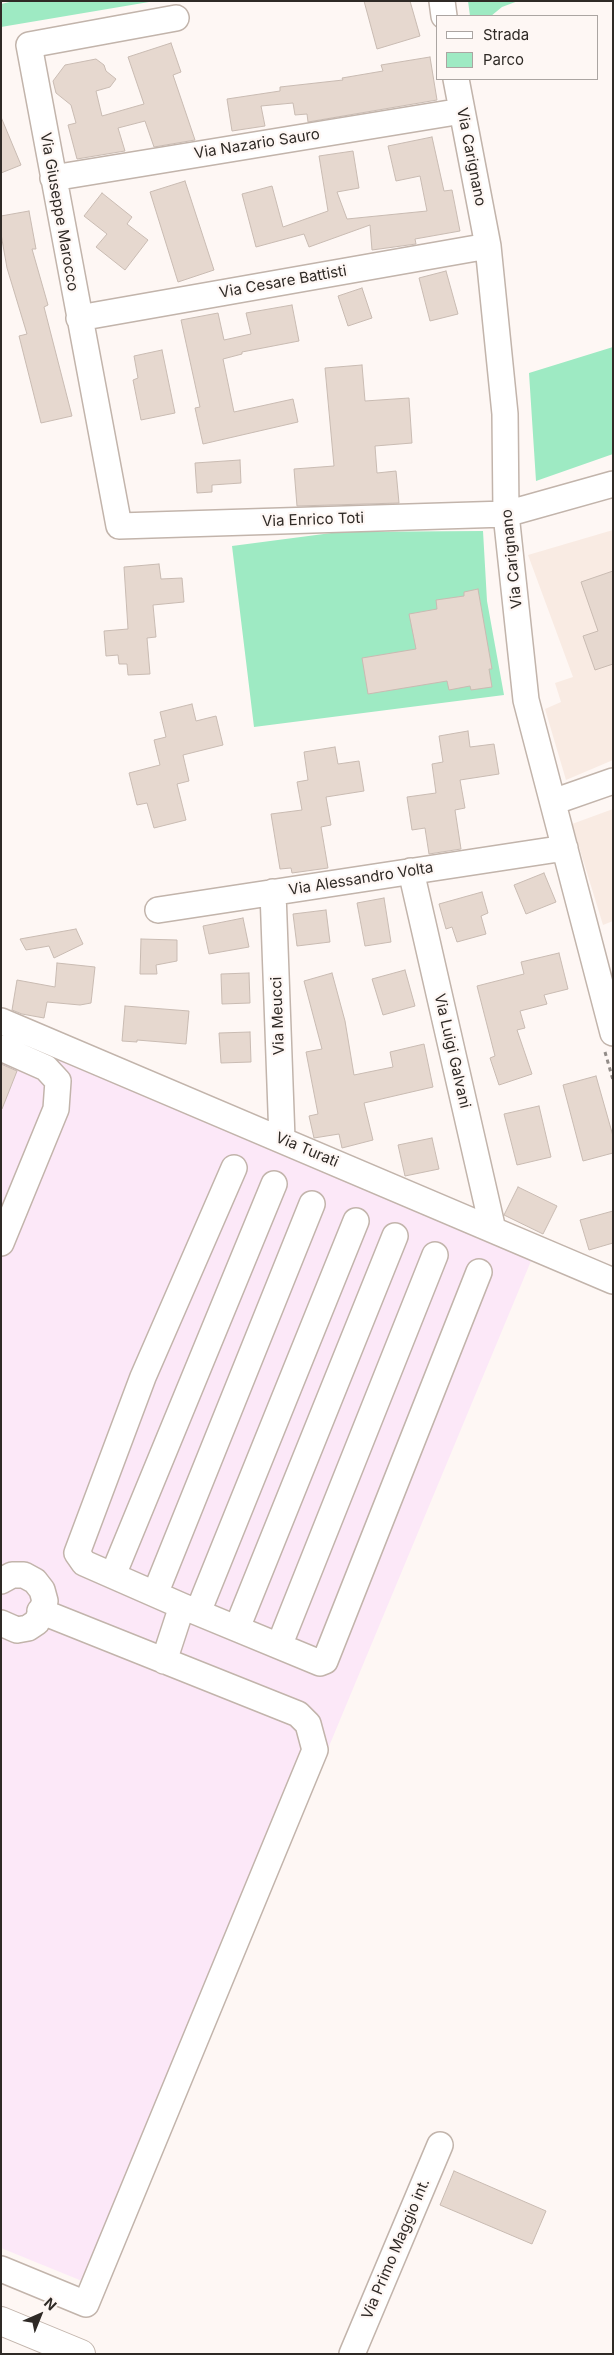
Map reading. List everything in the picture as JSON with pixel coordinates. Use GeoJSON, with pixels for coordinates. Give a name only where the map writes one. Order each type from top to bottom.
{"type":"FeatureCollection","features":[{"type":"Feature","properties":{"kind":"main road"},"geometry":{"type":"LineString","coordinates":[[1,2321],[81,2354]]}},
{"type":"Feature","properties":{"kind":"street"},"geometry":{"type":"LineString","coordinates":[[442,1],[444,15]]}},
{"type":"Feature","properties":{"kind":"street","name":"Via Giuseppe Marocco"},"geometry":{"type":"LineString","coordinates":[[119,526],[28,45],[176,18]]}},
{"type":"Feature","properties":{"kind":"street","name":"Via Carignano"},"geometry":{"type":"LineString","coordinates":[[456,80],[488,246],[505,414],[506,514],[526,700],[613,1033]]}},
{"type":"Feature","properties":{"kind":"street","name":"Via Nazario Sauro"},"geometry":{"type":"LineString","coordinates":[[53,178],[462,111]]}},
{"type":"Feature","properties":{"kind":"street","name":"Via Cesare Battisti"},"geometry":{"type":"LineString","coordinates":[[79,318],[488,246]]}},
{"type":"Feature","properties":{"kind":"street","name":"Via Enrico Toti"},"geometry":{"type":"LineString","coordinates":[[119,526],[506,514],[613,484]]}},
{"type":"Feature","properties":{"kind":"street"},"geometry":{"type":"LineString","coordinates":[[553,802],[613,781]]}},
{"type":"Feature","properties":{"kind":"street","name":"Via Alessandro Volta"},"geometry":{"type":"LineString","coordinates":[[158,910],[565,848]]}},
{"type":"Feature","properties":{"kind":"street","name":"Via Luigi Galvani"},"geometry":{"type":"LineString","coordinates":[[411,872],[493,1230]]}},
{"type":"Feature","properties":{"kind":"street","name":"Via Meucci"},"geometry":{"type":"LineString","coordinates":[[274,892],[282,1139]]}},
{"type":"Feature","properties":{"kind":"street","name":"Via Turati"},"geometry":{"type":"LineString","coordinates":[[1,1021],[282,1139],[613,1282]]}},
{"type":"Feature","properties":{"kind":"street"},"geometry":{"type":"LineString","coordinates":[[1,1048],[46,1068],[58,1081],[56,1110],[1,1243]]}},
{"type":"Feature","properties":{"kind":"street"},"geometry":{"type":"LineString","coordinates":[[234,1168],[143,1378],[77,1553],[84,1563],[190,1609],[320,1663],[324,1662],[480,1272]]}},
{"type":"Feature","properties":{"kind":"street"},"geometry":{"type":"LineString","coordinates":[[113,1575],[274,1184]]}},
{"type":"Feature","properties":{"kind":"street"},"geometry":{"type":"LineString","coordinates":[[155,1594],[312,1204]]}},
{"type":"Feature","properties":{"kind":"street"},"geometry":{"type":"LineString","coordinates":[[164,1661],[190,1609],[356,1221]]}},
{"type":"Feature","properties":{"kind":"street"},"geometry":{"type":"LineString","coordinates":[[238,1628],[395,1236]]}},
{"type":"Feature","properties":{"kind":"street"},"geometry":{"type":"LineString","coordinates":[[279,1646],[435,1254]]}},
{"type":"Feature","properties":{"kind":"street"},"geometry":{"type":"LineString","coordinates":[[1,1580],[12,1575],[24,1575],[35,1581],[42,1590],[45,1601],[37,1622],[28,1628],[17,1630],[1,1623]]}},
{"type":"Feature","properties":{"kind":"street"},"geometry":{"type":"LineString","coordinates":[[1,2270],[86,2304],[315,1750],[308,1724],[304,1718],[40,1611]]}},
{"type":"Feature","properties":{"kind":"street","name":"Via Primo Maggio int."},"geometry":{"type":"LineString","coordinates":[[352,2354],[440,2145]]}},
{"type":"Feature","properties":{"kind":"shaded area"},"geometry":{"type":"Polygon","coordinates":[[[613,530],[613,760],[566,780],[545,709],[561,702],[555,683],[573,677],[528,555],[613,530]]]}},
{"type":"Feature","properties":{"kind":"shaded area"},"geometry":{"type":"Polygon","coordinates":[[[613,809],[613,921],[603,925],[572,824],[613,809]]]}},
{"type":"Feature","properties":{"kind":"shaded area"},"geometry":{"type":"Polygon","coordinates":[[[1,1034],[531,1261],[106,2282],[87,2283],[1,2248],[1,1034]]]}},
{"type":"Feature","properties":{"kind":"green space"},"geometry":{"type":"Polygon","coordinates":[[[14,1],[155,1],[1,27],[1,4],[14,1]]]}},
{"type":"Feature","properties":{"kind":"green space"},"geometry":{"type":"Polygon","coordinates":[[[468,1],[518,1],[502,7],[492,15],[470,15],[468,1]]]}},
{"type":"Feature","properties":{"kind":"green space"},"geometry":{"type":"Polygon","coordinates":[[[613,347],[613,454],[536,481],[529,373],[613,347]]]}},
{"type":"Feature","properties":{"kind":"green space"},"geometry":{"type":"Polygon","coordinates":[[[483,531],[487,601],[504,695],[254,727],[232,546],[339,532],[483,531]]]}},
{"type":"Feature","properties":{"kind":"building"},"geometry":{"type":"Polygon","coordinates":[[[364,1],[410,1],[420,36],[377,49],[364,1]]]}},
{"type":"Feature","properties":{"kind":"building"},"geometry":{"type":"Polygon","coordinates":[[[171,43],[181,72],[173,75],[195,140],[154,147],[145,121],[118,128],[125,151],[77,159],[68,125],[76,123],[71,105],[56,93],[53,81],[65,65],[96,59],[116,79],[110,87],[96,91],[102,116],[144,104],[128,57],[171,43]]]}},
{"type":"Feature","properties":{"kind":"building"},"geometry":{"type":"Polygon","coordinates":[[[430,57],[437,100],[308,122],[307,114],[295,115],[293,103],[261,106],[265,126],[232,131],[227,99],[280,91],[280,87],[343,80],[342,78],[383,71],[381,65],[430,57]]]}},
{"type":"Feature","properties":{"kind":"building"},"geometry":{"type":"Polygon","coordinates":[[[1,117],[21,165],[1,173],[1,117]]]}},
{"type":"Feature","properties":{"kind":"building"},"geometry":{"type":"Polygon","coordinates":[[[432,137],[444,191],[452,190],[460,231],[415,239],[416,244],[372,250],[370,225],[309,247],[304,234],[256,247],[242,194],[272,186],[283,227],[328,211],[319,156],[353,151],[359,188],[337,192],[347,219],[427,211],[420,176],[396,181],[388,146],[432,137]]]}},
{"type":"Feature","properties":{"kind":"building"},"geometry":{"type":"Polygon","coordinates":[[[185,181],[214,270],[178,282],[150,192],[185,181]]]}},
{"type":"Feature","properties":{"kind":"building"},"geometry":{"type":"Polygon","coordinates":[[[102,193],[132,217],[127,224],[148,240],[125,270],[96,247],[107,234],[84,216],[102,193]]]}},
{"type":"Feature","properties":{"kind":"building"},"geometry":{"type":"Polygon","coordinates":[[[29,211],[36,249],[32,249],[48,305],[44,307],[72,416],[41,423],[19,336],[27,334],[7,268],[1,234],[1,216],[29,211]]]}},
{"type":"Feature","properties":{"kind":"building"},"geometry":{"type":"Polygon","coordinates":[[[446,271],[458,314],[430,321],[419,278],[446,271]]]}},
{"type":"Feature","properties":{"kind":"building"},"geometry":{"type":"Polygon","coordinates":[[[362,288],[372,318],[348,326],[338,296],[362,288]]]}},
{"type":"Feature","properties":{"kind":"building"},"geometry":{"type":"Polygon","coordinates":[[[292,305],[299,341],[242,352],[242,354],[223,359],[234,412],[293,399],[298,422],[203,444],[195,408],[200,407],[181,320],[218,313],[224,340],[251,334],[246,313],[292,305]]]}},
{"type":"Feature","properties":{"kind":"building"},"geometry":{"type":"Polygon","coordinates":[[[162,350],[175,413],[141,420],[133,380],[138,378],[134,356],[162,350]]]}},
{"type":"Feature","properties":{"kind":"building"},"geometry":{"type":"Polygon","coordinates":[[[362,365],[365,401],[409,398],[412,443],[375,446],[377,473],[396,471],[399,503],[297,506],[294,469],[334,466],[325,368],[362,365]]]}},
{"type":"Feature","properties":{"kind":"building"},"geometry":{"type":"Polygon","coordinates":[[[240,460],[241,483],[212,485],[212,492],[197,493],[195,463],[240,460]]]}},
{"type":"Feature","properties":{"kind":"building"},"geometry":{"type":"Polygon","coordinates":[[[159,564],[161,579],[182,578],[184,602],[153,605],[156,637],[147,638],[150,674],[128,675],[127,664],[119,664],[118,655],[106,656],[104,631],[128,629],[124,567],[159,564]]]}},
{"type":"Feature","properties":{"kind":"building"},"geometry":{"type":"Polygon","coordinates":[[[613,571],[613,664],[595,670],[583,636],[598,631],[581,582],[613,571]]]}},
{"type":"Feature","properties":{"kind":"building"},"geometry":{"type":"Polygon","coordinates":[[[478,589],[492,669],[489,669],[492,687],[471,690],[470,686],[449,690],[447,681],[368,694],[362,658],[416,649],[409,614],[437,609],[436,600],[464,596],[464,592],[478,589]]]}},
{"type":"Feature","properties":{"kind":"building"},"geometry":{"type":"Polygon","coordinates":[[[192,704],[196,721],[216,716],[223,745],[183,755],[189,781],[177,784],[186,820],[154,828],[147,803],[137,805],[129,773],[160,765],[154,740],[166,737],[160,712],[192,704]]]}},
{"type":"Feature","properties":{"kind":"building"},"geometry":{"type":"Polygon","coordinates":[[[468,731],[470,747],[494,744],[499,774],[460,780],[465,808],[455,810],[461,849],[429,854],[425,828],[412,830],[407,797],[436,793],[432,764],[443,762],[439,736],[468,731]]]}},
{"type":"Feature","properties":{"kind":"building"},"geometry":{"type":"Polygon","coordinates":[[[335,747],[338,764],[359,761],[364,791],[326,797],[331,825],[321,827],[328,868],[292,873],[291,868],[280,869],[271,814],[302,810],[297,782],[308,780],[304,752],[335,747]]]}},
{"type":"Feature","properties":{"kind":"building"},"geometry":{"type":"Polygon","coordinates":[[[544,873],[556,902],[526,914],[514,885],[544,873]]]}},
{"type":"Feature","properties":{"kind":"building"},"geometry":{"type":"Polygon","coordinates":[[[482,892],[488,913],[481,916],[486,934],[457,942],[452,927],[446,929],[439,904],[482,892]]]}},
{"type":"Feature","properties":{"kind":"building"},"geometry":{"type":"Polygon","coordinates":[[[384,898],[391,942],[365,946],[357,903],[384,898]]]}},
{"type":"Feature","properties":{"kind":"building"},"geometry":{"type":"Polygon","coordinates":[[[326,910],[330,942],[297,946],[293,914],[326,910]]]}},
{"type":"Feature","properties":{"kind":"building"},"geometry":{"type":"Polygon","coordinates":[[[243,918],[249,947],[209,954],[203,926],[243,918]]]}},
{"type":"Feature","properties":{"kind":"building"},"geometry":{"type":"Polygon","coordinates":[[[76,929],[83,944],[54,958],[49,946],[26,950],[20,939],[76,929]]]}},
{"type":"Feature","properties":{"kind":"building"},"geometry":{"type":"Polygon","coordinates":[[[141,939],[177,940],[177,961],[156,965],[157,974],[140,974],[141,939]]]}},
{"type":"Feature","properties":{"kind":"building"},"geometry":{"type":"Polygon","coordinates":[[[559,953],[568,989],[544,995],[547,1004],[520,1011],[525,1028],[517,1030],[532,1074],[499,1085],[490,1058],[495,1056],[477,986],[524,974],[521,962],[559,953]]]}},
{"type":"Feature","properties":{"kind":"building"},"geometry":{"type":"Polygon","coordinates":[[[57,963],[95,967],[91,1003],[80,1005],[47,1002],[44,1018],[12,1010],[17,980],[55,987],[57,963]]]}},
{"type":"Feature","properties":{"kind":"building"},"geometry":{"type":"Polygon","coordinates":[[[405,970],[415,1006],[383,1015],[372,979],[405,970]]]}},
{"type":"Feature","properties":{"kind":"building"},"geometry":{"type":"Polygon","coordinates":[[[249,973],[250,1003],[222,1004],[221,974],[249,973]]]}},
{"type":"Feature","properties":{"kind":"building"},"geometry":{"type":"Polygon","coordinates":[[[332,973],[345,1021],[354,1075],[393,1067],[390,1052],[424,1044],[433,1087],[364,1103],[373,1140],[342,1148],[339,1134],[314,1138],[309,1116],[318,1114],[306,1052],[322,1049],[304,981],[332,973]]]}},
{"type":"Feature","properties":{"kind":"building"},"geometry":{"type":"Polygon","coordinates":[[[125,1006],[189,1011],[186,1044],[137,1040],[137,1042],[122,1041],[125,1006]]]}},
{"type":"Feature","properties":{"kind":"building"},"geometry":{"type":"Polygon","coordinates":[[[250,1032],[251,1062],[221,1063],[219,1033],[250,1032]]]}},
{"type":"Feature","properties":{"kind":"building"},"geometry":{"type":"Polygon","coordinates":[[[1,1064],[17,1071],[2,1109],[1,1109],[1,1064]]]}},
{"type":"Feature","properties":{"kind":"building"},"geometry":{"type":"Polygon","coordinates":[[[596,1076],[613,1136],[613,1153],[583,1161],[563,1085],[596,1076]]]}},
{"type":"Feature","properties":{"kind":"building"},"geometry":{"type":"Polygon","coordinates":[[[539,1106],[551,1157],[517,1165],[504,1114],[539,1106]]]}},
{"type":"Feature","properties":{"kind":"building"},"geometry":{"type":"Polygon","coordinates":[[[432,1138],[439,1169],[405,1176],[398,1145],[432,1138]]]}},
{"type":"Feature","properties":{"kind":"building"},"geometry":{"type":"Polygon","coordinates":[[[518,1187],[557,1206],[543,1234],[504,1215],[518,1187]]]}},
{"type":"Feature","properties":{"kind":"building"},"geometry":{"type":"Polygon","coordinates":[[[613,1211],[613,1243],[589,1250],[580,1220],[613,1211]]]}},
{"type":"Feature","properties":{"kind":"building"},"geometry":{"type":"Polygon","coordinates":[[[454,2171],[546,2211],[532,2244],[440,2205],[454,2171]]]}}]}
